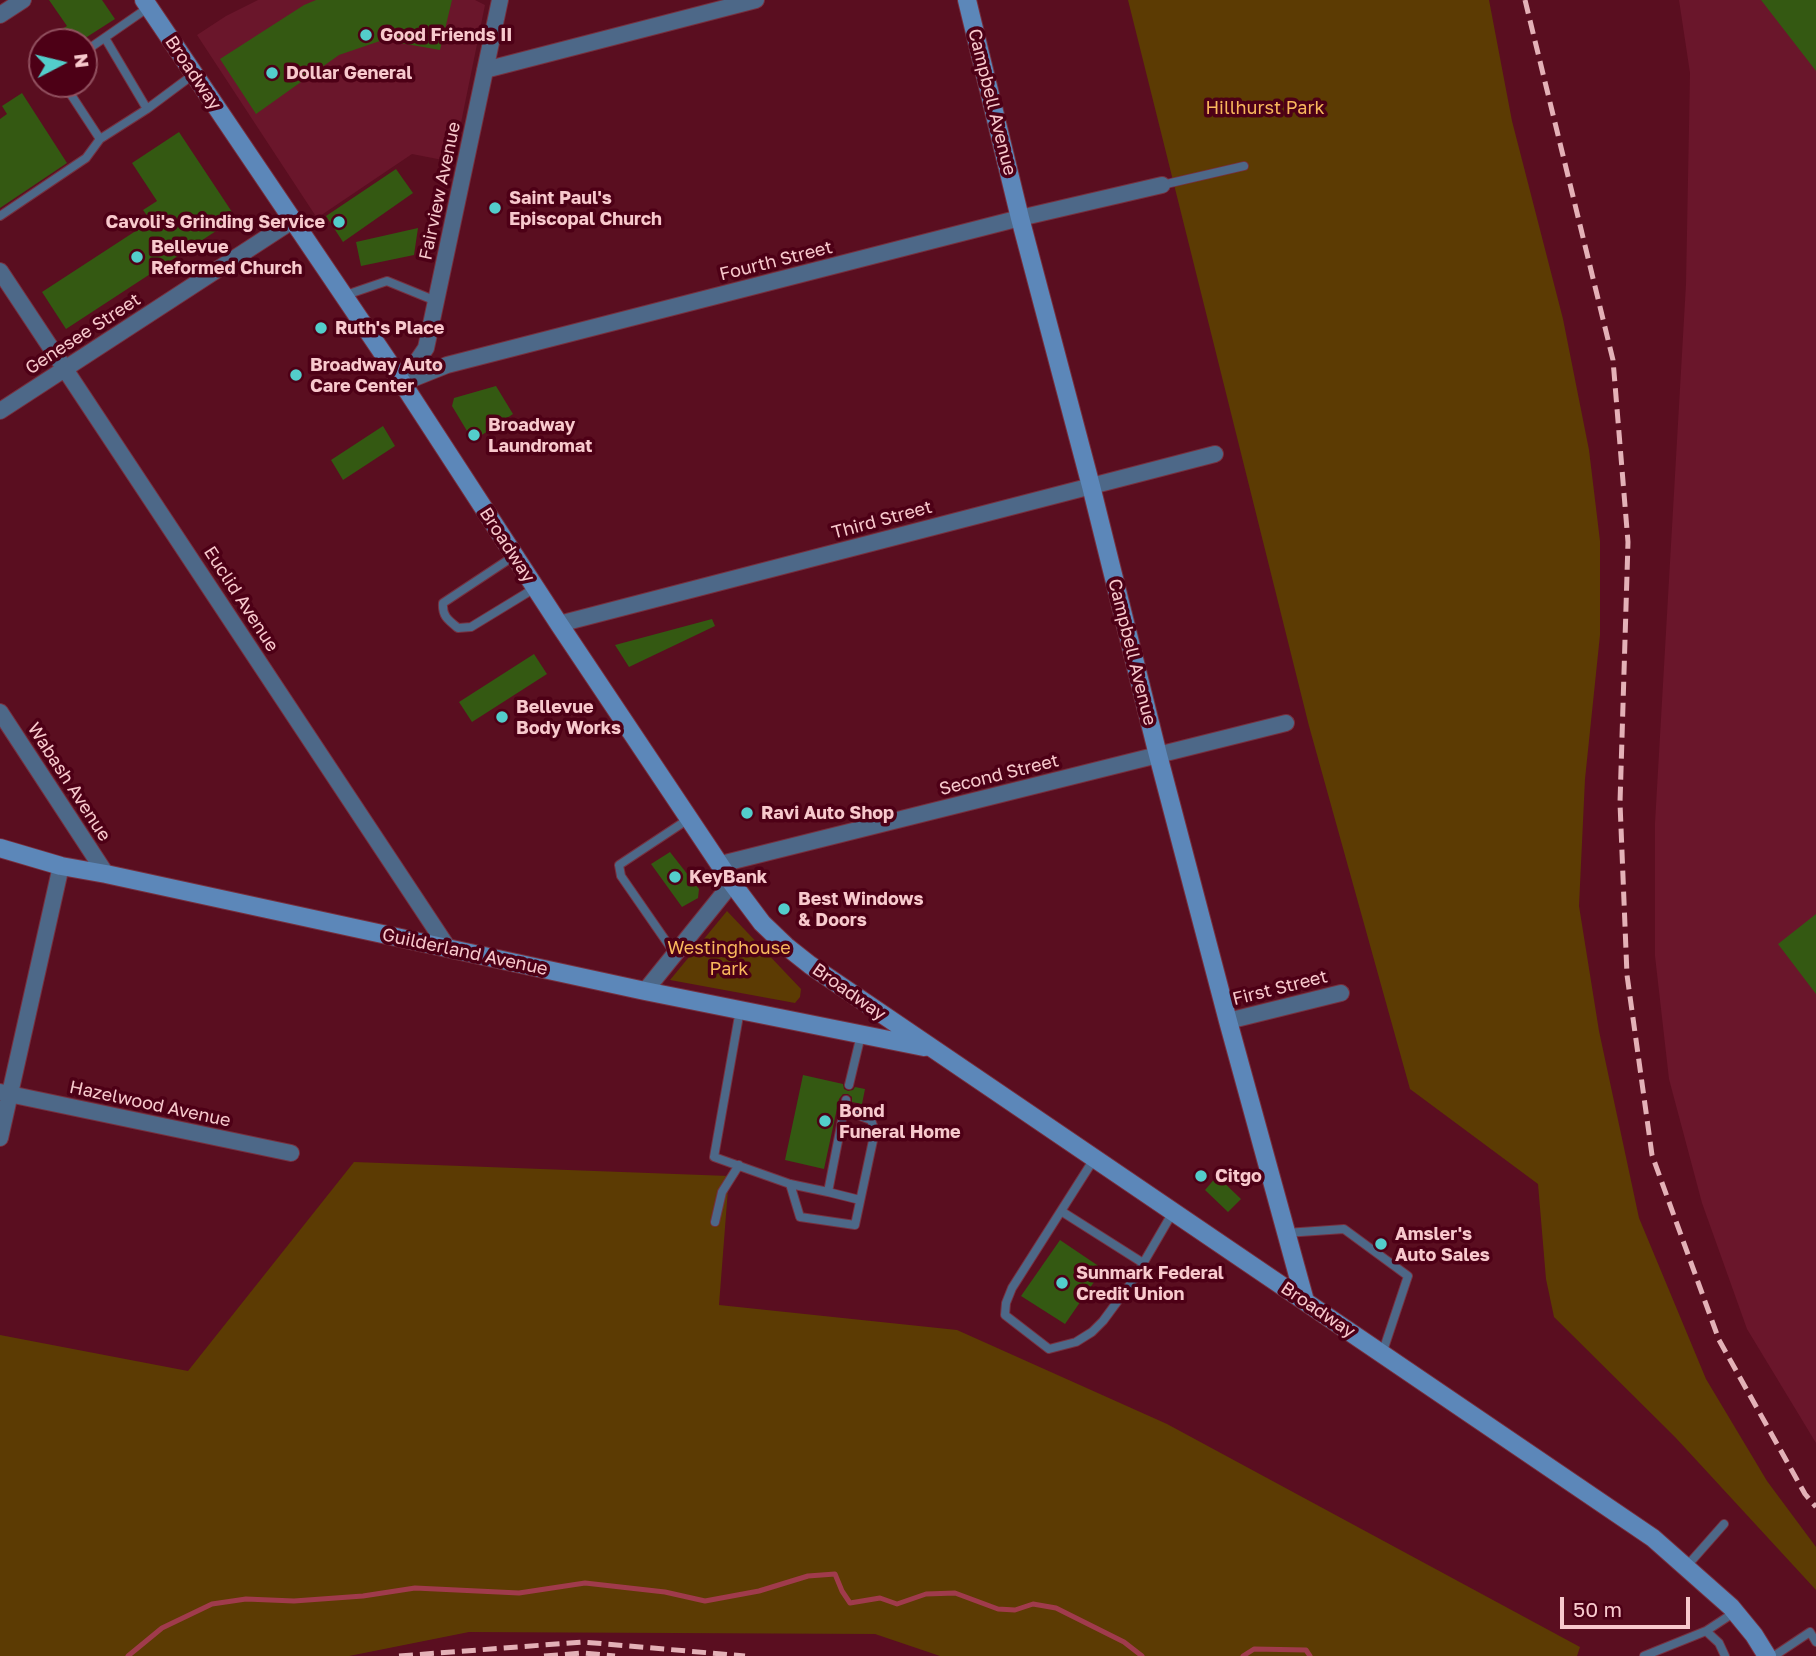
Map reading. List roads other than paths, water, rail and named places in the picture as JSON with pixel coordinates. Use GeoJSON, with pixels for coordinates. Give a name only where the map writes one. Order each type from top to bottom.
{"type":"FeatureCollection","features":[{"type":"Feature","properties":{"kind":"main road","name":"Campbell Avenue"},"geometry":{"type":"LineString","coordinates":[[967,0],[1158,755],[1305,1301]]}},
{"type":"Feature","properties":{"kind":"main road","name":"Broadway"},"geometry":{"type":"LineString","coordinates":[[146,3],[402,383],[732,883],[762,923],[810,965],[1653,1538],[1735,1612],[1767,1656]]}},
{"type":"Feature","properties":{"kind":"main road","name":"Guilderland Avenue"},"geometry":{"type":"LineString","coordinates":[[0,848],[61,866],[645,991],[932,1049]]}},
{"type":"Feature","properties":{"kind":"street"},"geometry":{"type":"LineString","coordinates":[[0,15],[23,0]]}},
{"type":"Feature","properties":{"kind":"street","name":"Fairview Avenue"},"geometry":{"type":"LineString","coordinates":[[402,383],[426,348],[500,0]]}},
{"type":"Feature","properties":{"kind":"street"},"geometry":{"type":"LineString","coordinates":[[485,69],[756,0]]}},
{"type":"Feature","properties":{"kind":"street","name":"Fourth Street"},"geometry":{"type":"LineString","coordinates":[[402,383],[447,365],[1020,218],[1162,185]]}},
{"type":"Feature","properties":{"kind":"street","name":"Genesee Street"},"geometry":{"type":"LineString","coordinates":[[0,411],[292,221]]}},
{"type":"Feature","properties":{"kind":"street","name":"Euclid Avenue"},"geometry":{"type":"LineString","coordinates":[[0,271],[448,948]]}},
{"type":"Feature","properties":{"kind":"street","name":"Third Street"},"geometry":{"type":"LineString","coordinates":[[559,624],[1215,454]]}},
{"type":"Feature","properties":{"kind":"street","name":"Wabash Avenue"},"geometry":{"type":"LineString","coordinates":[[0,712],[106,874]]}},
{"type":"Feature","properties":{"kind":"street","name":"Second Street"},"geometry":{"type":"LineString","coordinates":[[721,864],[1286,723]]}},
{"type":"Feature","properties":{"kind":"street"},"geometry":{"type":"LineString","coordinates":[[0,1138],[5,1093],[61,866]]}},
{"type":"Feature","properties":{"kind":"street"},"geometry":{"type":"LineString","coordinates":[[645,991],[732,883]]}},
{"type":"Feature","properties":{"kind":"street","name":"First Street"},"geometry":{"type":"LineString","coordinates":[[1228,1021],[1341,993]]}},
{"type":"Feature","properties":{"kind":"street","name":"Hazelwood Avenue"},"geometry":{"type":"LineString","coordinates":[[5,1093],[291,1153]]}},
{"type":"Feature","properties":{"kind":"lane"},"geometry":{"type":"LineString","coordinates":[[98,43],[146,3]]}},
{"type":"Feature","properties":{"kind":"lane"},"geometry":{"type":"LineString","coordinates":[[105,38],[147,109]]}},
{"type":"Feature","properties":{"kind":"lane"},"geometry":{"type":"LineString","coordinates":[[0,216],[86,158],[100,139],[194,74]]}},
{"type":"Feature","properties":{"kind":"lane"},"geometry":{"type":"LineString","coordinates":[[73,98],[100,139]]}},
{"type":"Feature","properties":{"kind":"lane"},"geometry":{"type":"LineString","coordinates":[[1162,185],[1244,166]]}},
{"type":"Feature","properties":{"kind":"lane"},"geometry":{"type":"LineString","coordinates":[[343,296],[387,281],[436,301]]}},
{"type":"Feature","properties":{"kind":"lane"},"geometry":{"type":"LineString","coordinates":[[514,556],[443,603],[442,611],[447,620],[458,628],[471,627],[535,588]]}},
{"type":"Feature","properties":{"kind":"lane"},"geometry":{"type":"LineString","coordinates":[[675,954],[621,876],[620,865],[690,818]]}},
{"type":"Feature","properties":{"kind":"lane"},"geometry":{"type":"LineString","coordinates":[[740,1010],[715,1157],[790,1184],[860,1200]]}},
{"type":"Feature","properties":{"kind":"lane"},"geometry":{"type":"LineString","coordinates":[[849,1085],[861,1035]]}},
{"type":"Feature","properties":{"kind":"lane"},"geometry":{"type":"LineString","coordinates":[[828,1192],[846,1100]]}},
{"type":"Feature","properties":{"kind":"lane"},"geometry":{"type":"LineString","coordinates":[[790,1184],[800,1217],[855,1225],[875,1131],[871,1120],[844,1111]]}},
{"type":"Feature","properties":{"kind":"lane"},"geometry":{"type":"LineString","coordinates":[[1094,1158],[1012,1288],[1006,1303],[1005,1315],[1049,1349],[1076,1342],[1093,1332],[1103,1321],[1143,1264],[1173,1212]]}},
{"type":"Feature","properties":{"kind":"lane"},"geometry":{"type":"LineString","coordinates":[[715,1222],[722,1192],[739,1165]]}},
{"type":"Feature","properties":{"kind":"lane"},"geometry":{"type":"LineString","coordinates":[[1061,1211],[1143,1264]]}},
{"type":"Feature","properties":{"kind":"lane"},"geometry":{"type":"LineString","coordinates":[[1286,1233],[1344,1229],[1408,1276],[1382,1354]]}},
{"type":"Feature","properties":{"kind":"lane"},"geometry":{"type":"LineString","coordinates":[[1686,1567],[1724,1524]]}},
{"type":"Feature","properties":{"kind":"lane"},"geometry":{"type":"LineString","coordinates":[[1644,1656],[1706,1631],[1735,1612]]}},
{"type":"Feature","properties":{"kind":"lane"},"geometry":{"type":"LineString","coordinates":[[1706,1631],[1719,1643],[1725,1656]]}},
{"type":"Feature","properties":{"kind":"lane"},"geometry":{"type":"LineString","coordinates":[[1774,1656],[1810,1632],[1816,1642]]}},
{"type":"Feature","properties":{"kind":"waterway"},"geometry":{"type":"LineString","coordinates":[[128,1656],[162,1628],[212,1604],[246,1599],[294,1601],[363,1596],[415,1588],[519,1593],[585,1583],[665,1592],[705,1601],[759,1591],[808,1576],[835,1574],[850,1603],[880,1598],[897,1604],[926,1594],[955,1593],[998,1609],[1015,1610],[1033,1604],[1056,1608],[1124,1642],[1142,1656]]}},
{"type":"Feature","properties":{"kind":"waterway"},"geometry":{"type":"LineString","coordinates":[[1243,1656],[1254,1649],[1306,1650],[1310,1656]]}},
{"type":"Feature","properties":{"kind":"railway"},"geometry":{"type":"LineString","coordinates":[[1525,0],[1613,360],[1628,542],[1620,803],[1627,975],[1652,1155],[1719,1340],[1805,1494],[1816,1507]]}},
{"type":"Feature","properties":{"kind":"railway"},"geometry":{"type":"LineString","coordinates":[[399,1656],[583,1642],[745,1656]]}},
{"type":"Feature","properties":{"kind":"railway"},"geometry":{"type":"LineString","coordinates":[[544,1656],[583,1653],[615,1656]]}},
{"type":"Feature","properties":{"kind":"place","name":"Good Friends II"},"geometry":{"type":"Point","coordinates":[366,35]}},
{"type":"Feature","properties":{"kind":"place","name":"Dollar General"},"geometry":{"type":"Point","coordinates":[272,73]}},
{"type":"Feature","properties":{"kind":"place","name":"Saint Paul's Episcopal Church"},"geometry":{"type":"Point","coordinates":[495,208]}},
{"type":"Feature","properties":{"kind":"place","name":"Cavoli's Grinding Service"},"geometry":{"type":"Point","coordinates":[339,222]}},
{"type":"Feature","properties":{"kind":"place","name":"Bellevue Reformed Church"},"geometry":{"type":"Point","coordinates":[137,257]}},
{"type":"Feature","properties":{"kind":"place","name":"Ruth's Place"},"geometry":{"type":"Point","coordinates":[321,328]}},
{"type":"Feature","properties":{"kind":"place","name":"Broadway Auto Care Center"},"geometry":{"type":"Point","coordinates":[296,375]}},
{"type":"Feature","properties":{"kind":"place","name":"Broadway Laundromat"},"geometry":{"type":"Point","coordinates":[474,435]}},
{"type":"Feature","properties":{"kind":"place","name":"Bellevue Body Works"},"geometry":{"type":"Point","coordinates":[502,717]}},
{"type":"Feature","properties":{"kind":"place","name":"Ravi Auto Shop"},"geometry":{"type":"Point","coordinates":[747,813]}},
{"type":"Feature","properties":{"kind":"place","name":"KeyBank"},"geometry":{"type":"Point","coordinates":[675,877]}},
{"type":"Feature","properties":{"kind":"place","name":"Best Windows & Doors"},"geometry":{"type":"Point","coordinates":[784,909]}},
{"type":"Feature","properties":{"kind":"place","name":"Bond Funeral Home"},"geometry":{"type":"Point","coordinates":[825,1121]}},
{"type":"Feature","properties":{"kind":"place","name":"Citgo"},"geometry":{"type":"Point","coordinates":[1201,1176]}},
{"type":"Feature","properties":{"kind":"place","name":"Amsler's Auto Sales"},"geometry":{"type":"Point","coordinates":[1381,1244]}},
{"type":"Feature","properties":{"kind":"place","name":"Sunmark Federal Credit Union"},"geometry":{"type":"Point","coordinates":[1062,1283]}},
{"type":"Feature","properties":{"kind":"park label","name":"Hillhurst Park"},"geometry":{"type":"Point","coordinates":[1265,108]}},
{"type":"Feature","properties":{"kind":"park label","name":"Westinghouse Park"},"geometry":{"type":"Point","coordinates":[729,958]}}]}
